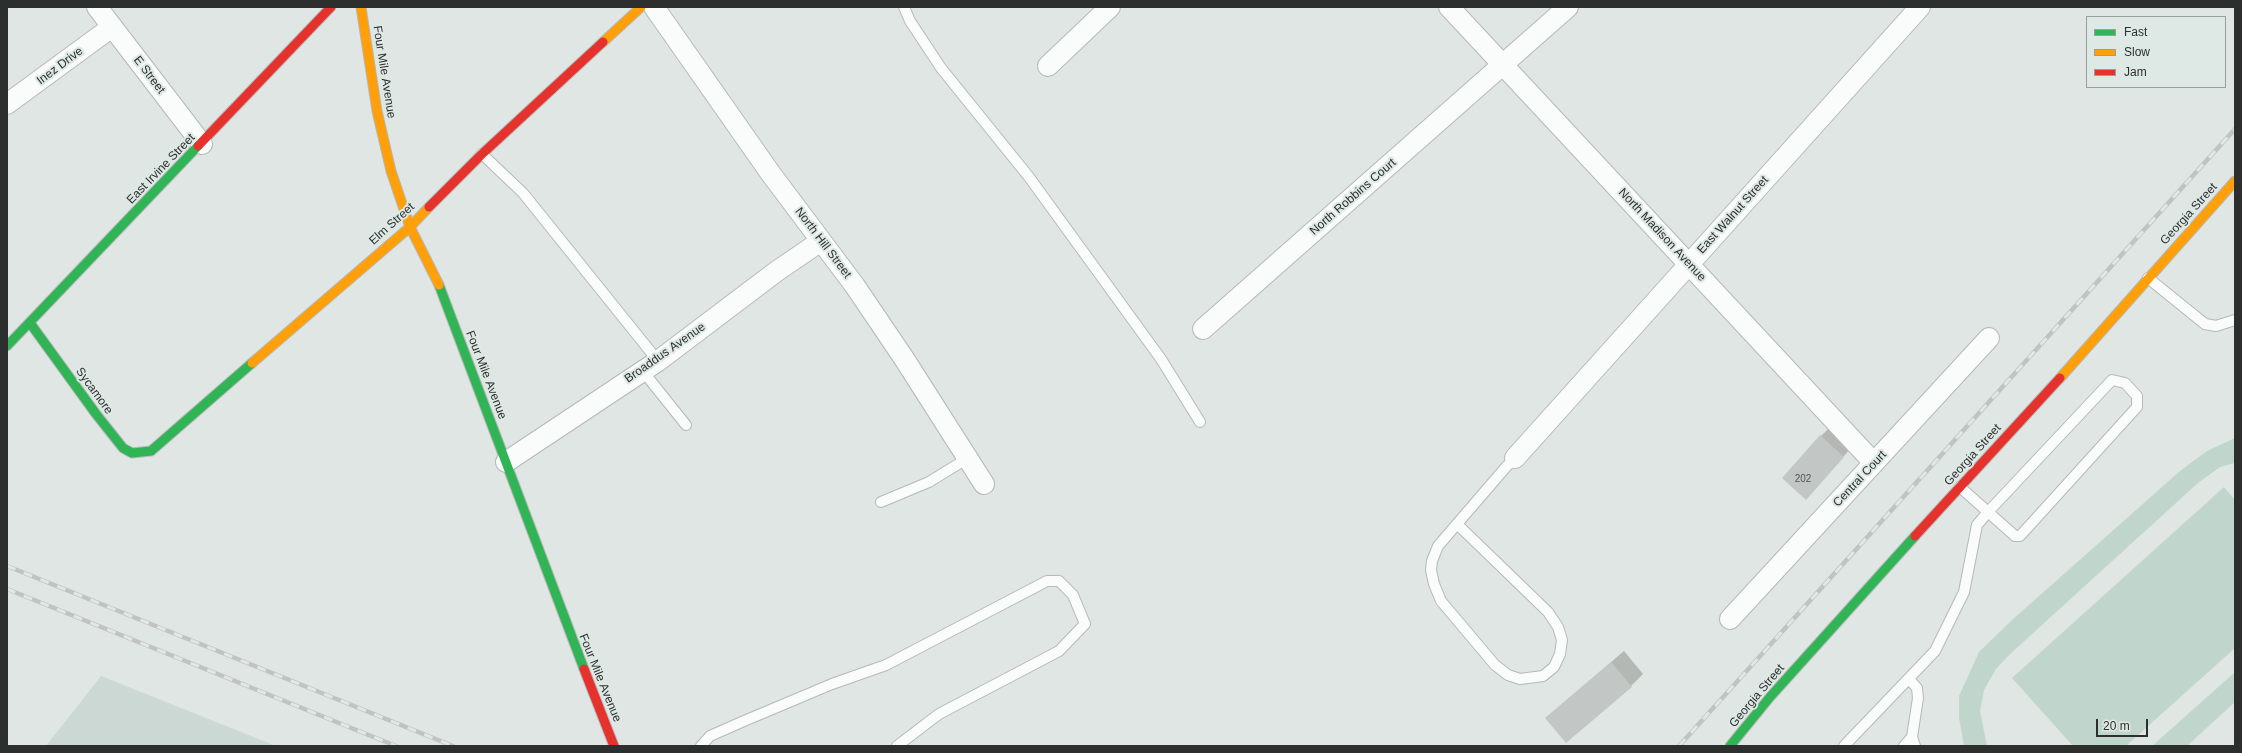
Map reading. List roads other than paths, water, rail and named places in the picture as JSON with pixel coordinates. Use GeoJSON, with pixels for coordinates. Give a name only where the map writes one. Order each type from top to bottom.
{"type":"FeatureCollection","features":[{"type":"Feature","properties":{"kind":"street","name":"E Street"},"geometry":{"type":"LineString","coordinates":[[97,7],[202,144]]}},
{"type":"Feature","properties":{"kind":"street","name":"East Irvine Street"},"geometry":{"type":"LineString","coordinates":[[7,346],[202,144],[331,7]]}},
{"type":"Feature","properties":{"kind":"street","name":"Four Mile Avenue"},"geometry":{"type":"LineString","coordinates":[[361,7],[377,111],[391,171],[410,226],[434,274],[506,462],[535,544],[614,746]]}},
{"type":"Feature","properties":{"kind":"street","name":"Elm Street"},"geometry":{"type":"LineString","coordinates":[[151,451],[410,226],[482,154],[641,7]]}},
{"type":"Feature","properties":{"kind":"street","name":"North Hill Street"},"geometry":{"type":"LineString","coordinates":[[654,7],[771,174],[821,241],[905,360],[984,484]]}},
{"type":"Feature","properties":{"kind":"street"},"geometry":{"type":"LineString","coordinates":[[1048,66],[1110,7]]}},
{"type":"Feature","properties":{"kind":"street","name":"North Madison Avenue"},"geometry":{"type":"LineString","coordinates":[[1449,7],[1874,463]]}},
{"type":"Feature","properties":{"kind":"street","name":"North Robbins Court"},"geometry":{"type":"LineString","coordinates":[[1203,330],[1568,7]]}},
{"type":"Feature","properties":{"kind":"street","name":"East Walnut Street"},"geometry":{"type":"LineString","coordinates":[[1515,458],[1920,7]]}},
{"type":"Feature","properties":{"kind":"street","name":"Inez Drive"},"geometry":{"type":"LineString","coordinates":[[7,104],[112,27]]}},
{"type":"Feature","properties":{"kind":"street","name":"Georgia Street"},"geometry":{"type":"LineString","coordinates":[[1730,746],[1770,697],[2235,181]]}},
{"type":"Feature","properties":{"kind":"street","name":"Broaddus Avenue"},"geometry":{"type":"LineString","coordinates":[[506,462],[650,365],[777,271],[821,241]]}},
{"type":"Feature","properties":{"kind":"street","name":"Sycamore"},"geometry":{"type":"LineString","coordinates":[[30,323],[96,414],[123,448],[132,453],[151,451]]}},
{"type":"Feature","properties":{"kind":"street","name":"Central Court"},"geometry":{"type":"LineString","coordinates":[[1730,619],[1989,338]]}},
{"type":"Feature","properties":{"kind":"lane"},"geometry":{"type":"LineString","coordinates":[[904,7],[910,21],[941,68],[1029,177],[1161,359],[1200,422]]}},
{"type":"Feature","properties":{"kind":"lane"},"geometry":{"type":"LineString","coordinates":[[482,154],[523,193],[650,365],[686,425]]}},
{"type":"Feature","properties":{"kind":"lane"},"geometry":{"type":"LineString","coordinates":[[2148,278],[2205,324],[2216,326],[2235,320]]}},
{"type":"Feature","properties":{"kind":"lane"},"geometry":{"type":"LineString","coordinates":[[1844,746],[1935,651],[1964,592],[1977,525],[1988,512],[2112,380],[2125,383],[2137,396],[2136,407],[2020,536],[2015,536],[1988,512],[1960,487]]}},
{"type":"Feature","properties":{"kind":"lane"},"geometry":{"type":"LineString","coordinates":[[882,502],[928,482],[968,458]]}},
{"type":"Feature","properties":{"kind":"lane"},"geometry":{"type":"LineString","coordinates":[[1457,524],[1548,612],[1558,627],[1562,640],[1560,654],[1554,667],[1543,676],[1520,679],[1508,675],[1495,666],[1441,601],[1434,584],[1432,561],[1438,546],[1457,524],[1515,458]]}},
{"type":"Feature","properties":{"kind":"lane"},"geometry":{"type":"LineString","coordinates":[[701,746],[710,736],[737,724],[832,684],[886,665],[1047,581],[1059,581],[1073,595],[1085,624],[1059,651],[939,714],[896,746]]}},
{"type":"Feature","properties":{"kind":"lane"},"geometry":{"type":"LineString","coordinates":[[1904,746],[1914,742],[1918,698],[1917,688],[1909,679]]}},
{"type":"Feature","properties":{"kind":"railway"},"geometry":{"type":"LineString","coordinates":[[1679,746],[2235,129]]}},
{"type":"Feature","properties":{"kind":"railway"},"geometry":{"type":"LineString","coordinates":[[7,566],[453,746]]}},
{"type":"Feature","properties":{"kind":"railway"},"geometry":{"type":"LineString","coordinates":[[7,589],[396,746]]}}]}
